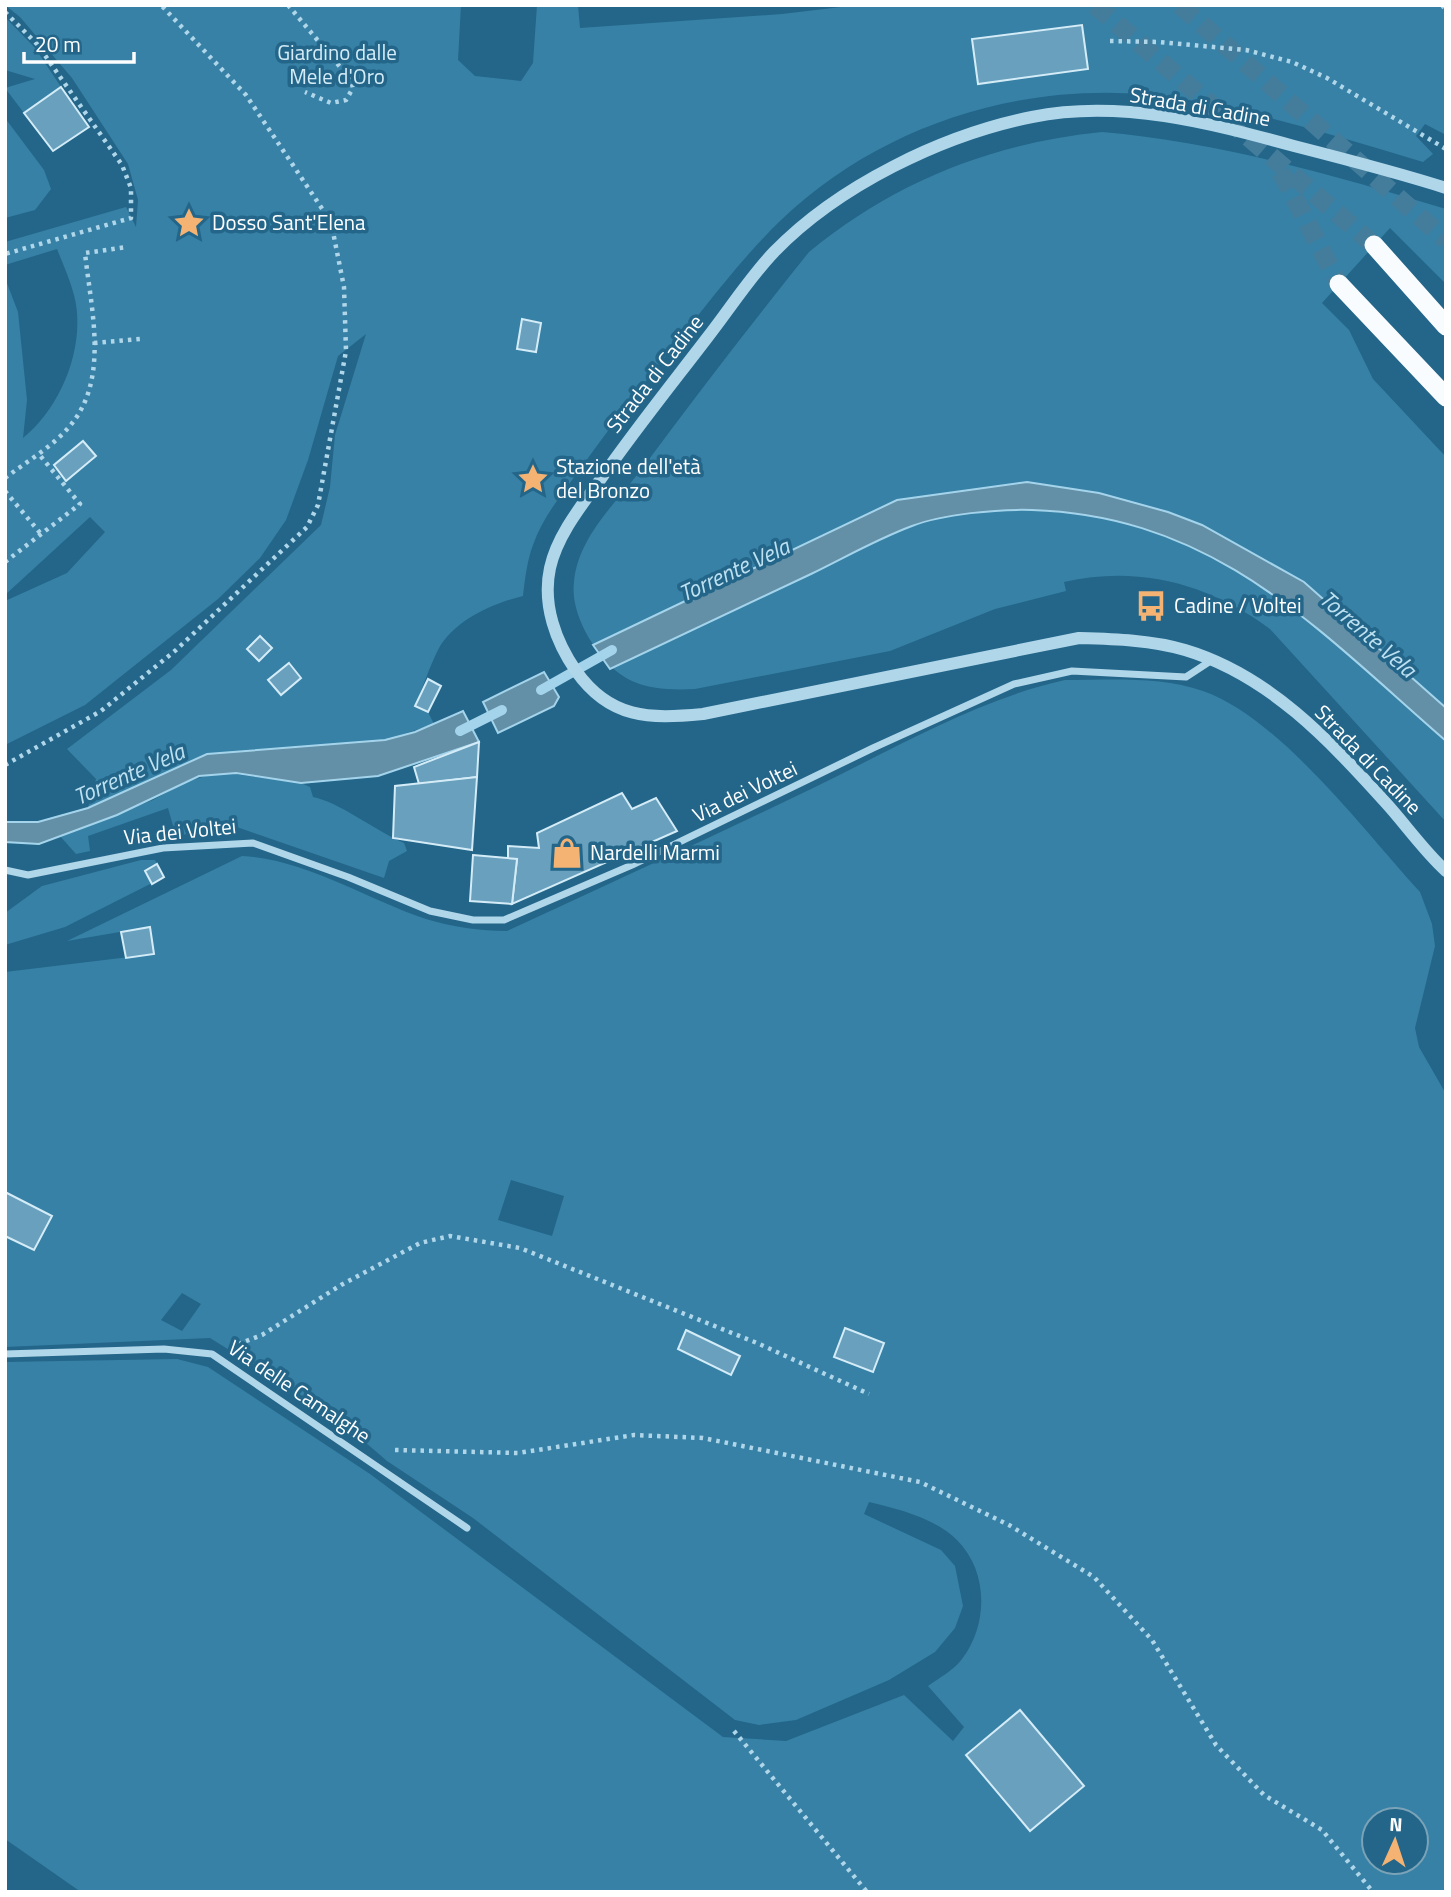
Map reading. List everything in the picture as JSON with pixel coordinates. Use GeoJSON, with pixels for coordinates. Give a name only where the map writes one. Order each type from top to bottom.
{"type":"FeatureCollection","features":[{"type":"Feature","properties":{"kind":"highway"},"geometry":{"type":"LineString","coordinates":[[1374,245],[1446,326]]}},
{"type":"Feature","properties":{"kind":"highway"},"geometry":{"type":"LineString","coordinates":[[1339,284],[1446,397]]}},
{"type":"Feature","properties":{"kind":"street","name":"Strada di Cadine"},"geometry":{"type":"LineString","coordinates":[[1445,874],[1328,740],[1243,674],[1213,659],[1182,649],[1119,640],[1079,638],[703,714],[668,717],[621,710],[605,703],[584,682],[567,659],[555,636],[548,599],[550,568],[571,520],[632,434],[774,251],[835,202],[906,160],[968,134],[1034,116],[1108,111],[1167,116],[1218,126],[1446,188]]}},
{"type":"Feature","properties":{"kind":"street","name":"Via dei Voltei"},"geometry":{"type":"LineString","coordinates":[[5,870],[28,875],[163,849],[253,843],[430,911],[473,920],[504,920],[632,865],[873,748],[1014,684],[1072,671],[1186,677],[1213,659]]}},
{"type":"Feature","properties":{"kind":"street","name":"Via delle Camalghe"},"geometry":{"type":"LineString","coordinates":[[5,1354],[164,1349],[212,1354],[467,1528]]}},
{"type":"Feature","properties":{"kind":"path"},"geometry":{"type":"LineString","coordinates":[[5,765],[101,712],[176,650],[307,527],[318,505],[346,351],[344,287],[331,222],[246,95],[161,5]]}},
{"type":"Feature","properties":{"kind":"path"},"geometry":{"type":"LineString","coordinates":[[288,5],[351,80],[353,88],[346,100],[331,103],[305,92]]}},
{"type":"Feature","properties":{"kind":"path"},"geometry":{"type":"LineString","coordinates":[[1442,5],[1446,10]]}},
{"type":"Feature","properties":{"kind":"path"},"geometry":{"type":"LineString","coordinates":[[5,12],[37,44],[122,165],[133,204],[131,218],[5,254]]}},
{"type":"Feature","properties":{"kind":"path"},"geometry":{"type":"LineString","coordinates":[[1110,41],[1159,42],[1246,50],[1292,62],[1327,78],[1446,149]]}},
{"type":"Feature","properties":{"kind":"path"},"geometry":{"type":"LineString","coordinates":[[5,478],[68,429],[82,410],[91,386],[94,343],[85,253],[127,247]]}},
{"type":"Feature","properties":{"kind":"path"},"geometry":{"type":"LineString","coordinates":[[94,343],[140,339]]}},
{"type":"Feature","properties":{"kind":"path"},"geometry":{"type":"LineString","coordinates":[[5,562],[80,504],[38,453]]}},
{"type":"Feature","properties":{"kind":"path"},"geometry":{"type":"LineString","coordinates":[[5,491],[41,534]]}},
{"type":"Feature","properties":{"kind":"path"},"geometry":{"type":"LineString","coordinates":[[212,1354],[262,1335],[341,1286],[420,1243],[450,1236],[520,1248],[757,1343],[869,1394]]}},
{"type":"Feature","properties":{"kind":"path"},"geometry":{"type":"LineString","coordinates":[[352,1448],[518,1453],[634,1435],[703,1438],[801,1455],[920,1482],[1009,1525],[1094,1577],[1152,1640],[1216,1745],[1264,1795],[1322,1830],[1373,1892]]}},
{"type":"Feature","properties":{"kind":"path"},"geometry":{"type":"LineString","coordinates":[[734,1731],[867,1892]]}},
{"type":"Feature","properties":{"kind":"green space","name":"Giardino dalle Mele d'Oro"},"geometry":{"type":"Polygon","coordinates":[[[5,5],[461,5],[458,60],[475,76],[521,81],[533,63],[537,5],[578,5],[580,28],[782,14],[858,5],[1446,5],[1446,135],[1425,124],[1416,136],[1433,154],[1423,162],[1278,120],[1219,106],[1134,94],[1079,93],[1024,100],[970,112],[918,131],[869,155],[822,185],[764,237],[639,390],[546,518],[531,551],[523,596],[499,603],[475,615],[453,630],[445,640],[438,650],[415,706],[428,712],[434,724],[385,740],[207,754],[88,808],[96,779],[67,749],[171,670],[321,525],[330,487],[335,435],[366,334],[338,356],[308,460],[286,520],[260,558],[218,599],[85,705],[5,745],[5,601],[67,573],[105,532],[90,517],[5,595],[5,278],[18,312],[27,400],[23,438],[49,410],[68,374],[77,334],[77,314],[74,295],[57,249],[5,265],[5,242],[126,207],[136,227],[138,200],[128,164],[72,78],[20,17],[5,5]],[[289,663],[268,680],[280,695],[301,678],[289,663]]]}},
{"type":"Feature","properties":{"kind":"green space"},"geometry":{"type":"Polygon","coordinates":[[[5,17],[35,48],[61,87],[24,113],[5,88],[35,79],[5,70],[5,17]]]}},
{"type":"Feature","properties":{"kind":"green space"},"geometry":{"type":"Polygon","coordinates":[[[5,118],[44,170],[51,189],[35,210],[5,218],[5,118]]]}},
{"type":"Feature","properties":{"kind":"green space"},"geometry":{"type":"Polygon","coordinates":[[[1102,132],[1189,143],[1232,152],[1318,172],[1446,209],[1446,284],[1390,228],[1322,303],[1349,330],[1373,379],[1446,457],[1446,822],[1270,629],[1223,600],[1172,582],[1119,576],[1064,582],[1066,591],[995,609],[890,651],[695,689],[666,689],[629,679],[608,663],[583,628],[575,600],[574,582],[577,565],[591,534],[809,252],[875,205],[946,170],[983,156],[1022,146],[1061,137],[1102,132]]]}},
{"type":"Feature","properties":{"kind":"green space"},"geometry":{"type":"Polygon","coordinates":[[[1065,680],[1117,680],[1187,686],[1232,705],[1262,725],[1291,750],[1347,809],[1420,892],[1432,924],[1435,946],[1415,1028],[1419,1047],[1446,1094],[1446,1892],[81,1892],[5,1839],[5,1362],[177,1359],[208,1367],[370,1474],[723,1737],[786,1741],[904,1695],[953,1741],[964,1727],[928,1686],[955,1667],[971,1645],[977,1631],[981,1599],[975,1567],[967,1553],[948,1532],[927,1520],[869,1502],[864,1514],[941,1550],[955,1566],[963,1606],[955,1628],[935,1652],[889,1680],[796,1720],[759,1725],[735,1720],[473,1518],[387,1461],[336,1417],[210,1338],[5,1347],[5,972],[154,954],[149,927],[67,941],[242,856],[266,859],[313,872],[403,911],[436,922],[466,928],[507,931],[773,807],[935,727],[999,700],[1065,680]],[[511,1180],[498,1220],[552,1236],[564,1196],[511,1180]],[[182,1293],[161,1320],[182,1331],[201,1304],[182,1293]]]}},
{"type":"Feature","properties":{"kind":"green space"},"geometry":{"type":"Polygon","coordinates":[[[219,772],[301,783],[310,787],[313,797],[334,805],[404,843],[407,851],[389,861],[384,878],[234,826],[176,836],[168,808],[88,836],[90,851],[76,854],[60,836],[153,800],[186,782],[219,772]]]}},
{"type":"Feature","properties":{"kind":"green space"},"geometry":{"type":"Polygon","coordinates":[[[141,860],[155,860],[164,877],[65,927],[5,945],[5,913],[42,886],[141,860]]]}},
{"type":"Feature","properties":{"kind":"shaded area"},"geometry":{"type":"Polygon","coordinates":[[[1027,482],[1099,493],[1168,512],[1202,525],[1304,582],[1446,708],[1446,741],[1307,620],[1260,586],[1210,556],[1156,533],[1097,517],[1018,510],[987,511],[939,518],[899,531],[610,669],[593,645],[897,500],[1027,482]]]}},
{"type":"Feature","properties":{"kind":"shaded area"},"geometry":{"type":"Polygon","coordinates":[[[544,672],[559,697],[554,706],[498,733],[483,702],[544,672]]]}},
{"type":"Feature","properties":{"kind":"shaded area"},"geometry":{"type":"Polygon","coordinates":[[[463,711],[479,742],[378,776],[301,783],[236,773],[199,776],[117,815],[39,844],[5,842],[5,822],[38,822],[88,808],[207,754],[385,740],[415,732],[463,711]]]}},
{"type":"Feature","properties":{"kind":"building"},"geometry":{"type":"Polygon","coordinates":[[[1082,25],[1088,69],[978,84],[972,39],[1082,25]]]}},
{"type":"Feature","properties":{"kind":"building"},"geometry":{"type":"Polygon","coordinates":[[[61,87],[89,127],[53,151],[24,113],[61,87]]]}},
{"type":"Feature","properties":{"kind":"building"},"geometry":{"type":"Polygon","coordinates":[[[522,319],[541,323],[536,352],[517,349],[522,319]]]}},
{"type":"Feature","properties":{"kind":"building"},"geometry":{"type":"Polygon","coordinates":[[[83,441],[96,456],[66,481],[54,465],[83,441]]]}},
{"type":"Feature","properties":{"kind":"building"},"geometry":{"type":"Polygon","coordinates":[[[260,636],[272,648],[259,661],[247,649],[260,636]]]}},
{"type":"Feature","properties":{"kind":"building"},"geometry":{"type":"Polygon","coordinates":[[[289,663],[301,678],[281,695],[268,680],[289,663]]]}},
{"type":"Feature","properties":{"kind":"building"},"geometry":{"type":"Polygon","coordinates":[[[428,679],[441,686],[428,712],[415,706],[428,679]]]}},
{"type":"Feature","properties":{"kind":"building"},"geometry":{"type":"Polygon","coordinates":[[[479,742],[477,777],[419,784],[414,767],[479,742]]]}},
{"type":"Feature","properties":{"kind":"building"},"geometry":{"type":"Polygon","coordinates":[[[477,777],[472,850],[393,838],[395,786],[477,777]]]}},
{"type":"Feature","properties":{"kind":"building","name":"Nardelli Marmi"},"geometry":{"type":"Polygon","coordinates":[[[622,793],[632,809],[656,798],[677,831],[512,904],[517,859],[508,859],[508,846],[539,848],[537,833],[622,793]]]}},
{"type":"Feature","properties":{"kind":"building"},"geometry":{"type":"Polygon","coordinates":[[[473,855],[517,859],[512,904],[470,901],[473,855]]]}},
{"type":"Feature","properties":{"kind":"building"},"geometry":{"type":"Polygon","coordinates":[[[157,864],[164,877],[152,884],[145,871],[157,864]]]}},
{"type":"Feature","properties":{"kind":"building"},"geometry":{"type":"Polygon","coordinates":[[[150,927],[154,954],[126,958],[121,932],[150,927]]]}},
{"type":"Feature","properties":{"kind":"building"},"geometry":{"type":"Polygon","coordinates":[[[5,1192],[52,1216],[34,1250],[5,1236],[5,1192]]]}},
{"type":"Feature","properties":{"kind":"building"},"geometry":{"type":"Polygon","coordinates":[[[845,1328],[884,1343],[873,1372],[834,1357],[845,1328]]]}},
{"type":"Feature","properties":{"kind":"building"},"geometry":{"type":"Polygon","coordinates":[[[686,1330],[740,1356],[731,1375],[678,1349],[686,1330]]]}},
{"type":"Feature","properties":{"kind":"building"},"geometry":{"type":"Polygon","coordinates":[[[1020,1710],[1084,1786],[1030,1831],[966,1755],[1020,1710]]]}},
{"type":"Feature","properties":{"kind":"waterway","name":"Torrente Vela"},"geometry":{"type":"LineString","coordinates":[[541,690],[612,650]]}},
{"type":"Feature","properties":{"kind":"waterway","name":"Torrente Vela"},"geometry":{"type":"LineString","coordinates":[[460,731],[502,710]]}},
{"type":"Feature","properties":{"kind":"tunnel"},"geometry":{"type":"LineString","coordinates":[[1095,5],[1374,245]]}},
{"type":"Feature","properties":{"kind":"tunnel"},"geometry":{"type":"LineString","coordinates":[[1180,5],[1446,240]]}},
{"type":"Feature","properties":{"kind":"tunnel"},"geometry":{"type":"LineString","coordinates":[[1281,172],[1339,284]]}},
{"type":"Feature","properties":{"kind":"place","name":"Dosso Sant'Elena"},"geometry":{"type":"Point","coordinates":[189,223]}},
{"type":"Feature","properties":{"kind":"place","name":"Stazione dell'età del Bronzo"},"geometry":{"type":"Point","coordinates":[533,479]}},
{"type":"Feature","properties":{"kind":"place","name":"Cadine / Voltei"},"geometry":{"type":"Point","coordinates":[1151,606]}},
{"type":"Feature","properties":{"kind":"place","name":"Nardelli Marmi"},"geometry":{"type":"Point","coordinates":[567,853]}}]}
